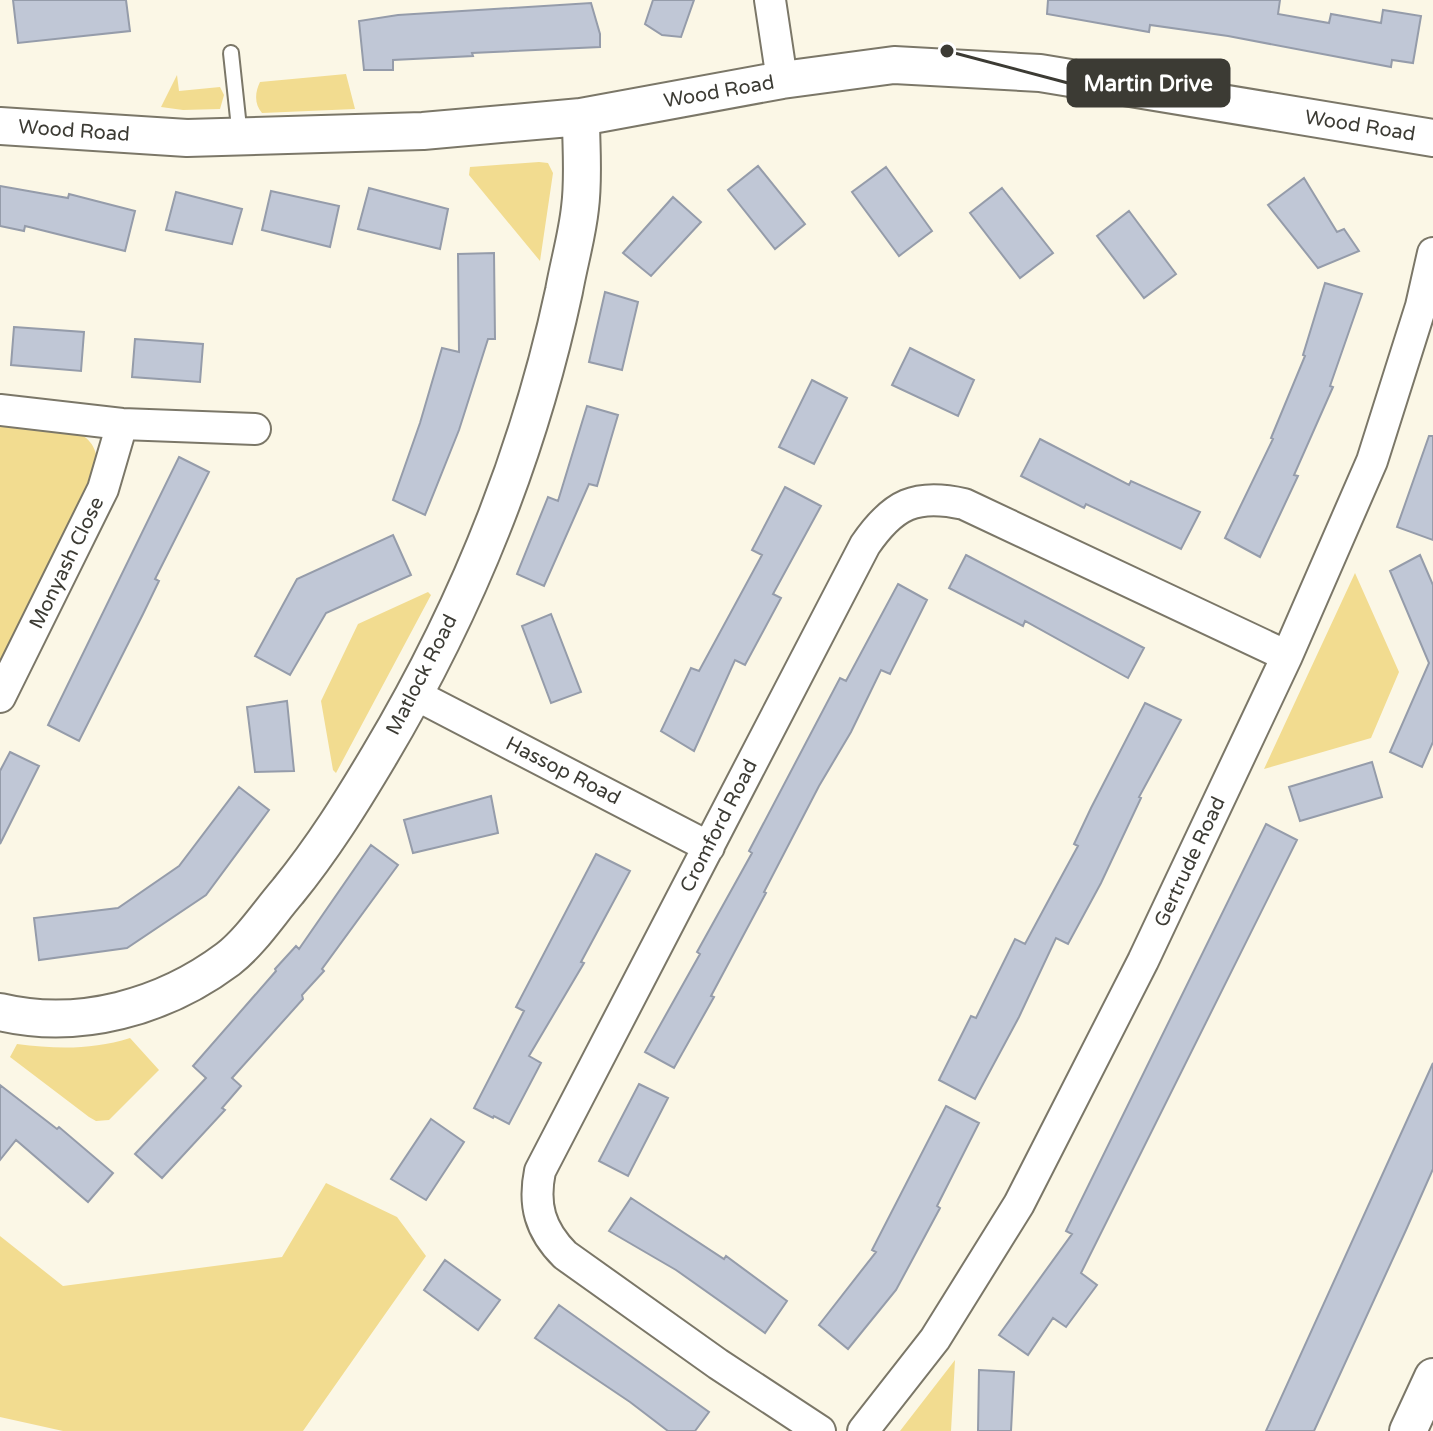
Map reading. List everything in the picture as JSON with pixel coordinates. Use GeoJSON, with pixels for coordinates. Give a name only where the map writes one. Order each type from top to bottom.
{"type":"FeatureCollection","features":[{"type":"Feature","properties":{"kind":"street"},"geometry":{"type":"LineString","coordinates":[[770,0],[782,80]]}},
{"type":"Feature","properties":{"kind":"street","name":"Wood Road"},"geometry":{"type":"LineString","coordinates":[[0,126],[187,138],[423,131],[581,117],[782,80],[894,65],[1040,73],[1433,138]]}},
{"type":"Feature","properties":{"kind":"street","name":"Matlock Road"},"geometry":{"type":"LineString","coordinates":[[0,1012],[38,1019],[118,1012],[192,984],[231,956],[312,861],[353,801],[416,695],[439,649],[505,495],[546,366],[581,206],[581,117]]}},
{"type":"Feature","properties":{"kind":"street","name":"Gertrude Road"},"geometry":{"type":"LineString","coordinates":[[863,1431],[935,1339],[1019,1204],[1143,961],[1287,656],[1372,461],[1421,306],[1433,253]]}},
{"type":"Feature","properties":{"kind":"street"},"geometry":{"type":"LineString","coordinates":[[0,410],[122,424],[255,429]]}},
{"type":"Feature","properties":{"kind":"street","name":"Monyash Close"},"geometry":{"type":"LineString","coordinates":[[0,697],[103,489],[122,424]]}},
{"type":"Feature","properties":{"kind":"street","name":"Cromford Road"},"geometry":{"type":"LineString","coordinates":[[820,1431],[718,1364],[565,1255],[551,1242],[537,1211],[536,1193],[540,1171],[865,545],[876,529],[903,505],[942,499],[964,504],[1287,656]]}},
{"type":"Feature","properties":{"kind":"street","name":"Hassop Road"},"geometry":{"type":"LineString","coordinates":[[416,695],[709,847]]}},
{"type":"Feature","properties":{"kind":"street"},"geometry":{"type":"LineString","coordinates":[[1408,1431],[1433,1377]]}},
{"type":"Feature","properties":{"kind":"lane"},"geometry":{"type":"LineString","coordinates":[[231,53],[240,137]]}},
{"type":"Feature","properties":{"kind":"shaded area"},"geometry":{"type":"Polygon","coordinates":[[[346,74],[355,109],[262,113],[258,106],[256,94],[260,82],[346,74]]]}},
{"type":"Feature","properties":{"kind":"shaded area"},"geometry":{"type":"Polygon","coordinates":[[[177,75],[179,91],[220,87],[224,95],[220,109],[161,107],[177,75]]]}},
{"type":"Feature","properties":{"kind":"shaded area"},"geometry":{"type":"Polygon","coordinates":[[[548,163],[553,173],[540,261],[469,175],[470,167],[548,163]]]}},
{"type":"Feature","properties":{"kind":"shaded area"},"geometry":{"type":"Polygon","coordinates":[[[0,426],[78,433],[94,449],[98,472],[0,666],[0,426]]]}},
{"type":"Feature","properties":{"kind":"shaded area"},"geometry":{"type":"Polygon","coordinates":[[[1355,573],[1399,672],[1371,738],[1264,769],[1355,573]]]}},
{"type":"Feature","properties":{"kind":"shaded area"},"geometry":{"type":"Polygon","coordinates":[[[428,592],[431,595],[336,773],[321,701],[358,624],[428,592]]]}},
{"type":"Feature","properties":{"kind":"shaded area"},"geometry":{"type":"Polygon","coordinates":[[[130,1038],[159,1070],[109,1120],[96,1121],[89,1117],[10,1057],[17,1044],[74,1047],[102,1045],[130,1038]]]}},
{"type":"Feature","properties":{"kind":"shaded area"},"geometry":{"type":"Polygon","coordinates":[[[326,1183],[397,1217],[426,1256],[303,1431],[63,1431],[0,1417],[0,1236],[63,1286],[282,1257],[326,1183]]]}},
{"type":"Feature","properties":{"kind":"shaded area"},"geometry":{"type":"Polygon","coordinates":[[[955,1360],[951,1431],[900,1431],[955,1360]]]}},
{"type":"Feature","properties":{"kind":"building"},"geometry":{"type":"Polygon","coordinates":[[[13,0],[126,0],[130,31],[18,43],[13,0]]]}},
{"type":"Feature","properties":{"kind":"building"},"geometry":{"type":"Polygon","coordinates":[[[653,0],[694,0],[681,37],[662,35],[645,24],[653,0]]]}},
{"type":"Feature","properties":{"kind":"building"},"geometry":{"type":"Polygon","coordinates":[[[1048,0],[1280,0],[1278,14],[1329,23],[1331,14],[1381,23],[1383,10],[1421,16],[1413,63],[1392,60],[1391,67],[1228,36],[1150,25],[1149,32],[1047,14],[1048,0]]]}},
{"type":"Feature","properties":{"kind":"building"},"geometry":{"type":"Polygon","coordinates":[[[591,3],[600,34],[600,47],[393,60],[393,70],[364,70],[359,21],[398,15],[591,3]]]}},
{"type":"Feature","properties":{"kind":"building"},"geometry":{"type":"Polygon","coordinates":[[[758,166],[805,224],[775,249],[728,190],[758,166]]]}},
{"type":"Feature","properties":{"kind":"building"},"geometry":{"type":"Polygon","coordinates":[[[886,167],[932,231],[899,256],[852,192],[886,167]]]}},
{"type":"Feature","properties":{"kind":"building"},"geometry":{"type":"Polygon","coordinates":[[[1304,178],[1337,232],[1344,229],[1359,251],[1318,268],[1268,205],[1304,178]]]}},
{"type":"Feature","properties":{"kind":"building"},"geometry":{"type":"Polygon","coordinates":[[[0,186],[68,198],[69,194],[135,211],[125,251],[25,226],[24,231],[0,226],[0,186]]]}},
{"type":"Feature","properties":{"kind":"building"},"geometry":{"type":"Polygon","coordinates":[[[369,188],[448,209],[440,249],[358,229],[369,188]]]}},
{"type":"Feature","properties":{"kind":"building"},"geometry":{"type":"Polygon","coordinates":[[[1002,188],[1053,253],[1020,278],[970,213],[1002,188]]]}},
{"type":"Feature","properties":{"kind":"building"},"geometry":{"type":"Polygon","coordinates":[[[271,191],[339,206],[330,247],[262,230],[271,191]]]}},
{"type":"Feature","properties":{"kind":"building"},"geometry":{"type":"Polygon","coordinates":[[[176,192],[242,209],[232,244],[166,230],[176,192]]]}},
{"type":"Feature","properties":{"kind":"building"},"geometry":{"type":"Polygon","coordinates":[[[673,197],[701,222],[651,276],[623,253],[673,197]]]}},
{"type":"Feature","properties":{"kind":"building"},"geometry":{"type":"Polygon","coordinates":[[[1129,211],[1176,274],[1144,298],[1097,236],[1129,211]]]}},
{"type":"Feature","properties":{"kind":"building"},"geometry":{"type":"Polygon","coordinates":[[[494,253],[495,339],[488,339],[459,430],[425,515],[393,500],[442,348],[459,352],[458,254],[494,253]]]}},
{"type":"Feature","properties":{"kind":"building"},"geometry":{"type":"Polygon","coordinates":[[[1325,283],[1362,294],[1330,386],[1333,387],[1294,475],[1298,476],[1260,557],[1225,538],[1273,439],[1305,356],[1325,283]]]}},
{"type":"Feature","properties":{"kind":"building"},"geometry":{"type":"Polygon","coordinates":[[[605,292],[638,302],[622,370],[589,362],[605,292]]]}},
{"type":"Feature","properties":{"kind":"building"},"geometry":{"type":"Polygon","coordinates":[[[14,327],[84,332],[81,371],[11,365],[14,327]]]}},
{"type":"Feature","properties":{"kind":"building"},"geometry":{"type":"Polygon","coordinates":[[[135,339],[203,344],[200,382],[132,377],[135,339]]]}},
{"type":"Feature","properties":{"kind":"building"},"geometry":{"type":"Polygon","coordinates":[[[910,348],[974,380],[958,416],[892,385],[910,348]]]}},
{"type":"Feature","properties":{"kind":"building"},"geometry":{"type":"Polygon","coordinates":[[[812,380],[847,398],[814,464],[779,447],[812,380]]]}},
{"type":"Feature","properties":{"kind":"building"},"geometry":{"type":"Polygon","coordinates":[[[587,406],[618,415],[597,486],[589,484],[544,586],[517,574],[548,497],[558,501],[587,406]]]}},
{"type":"Feature","properties":{"kind":"building"},"geometry":{"type":"Polygon","coordinates":[[[1429,436],[1433,436],[1433,540],[1397,527],[1429,436]]]}},
{"type":"Feature","properties":{"kind":"building"},"geometry":{"type":"Polygon","coordinates":[[[1040,439],[1129,485],[1131,481],[1200,512],[1181,549],[1086,504],[1084,508],[1021,476],[1040,439]]]}},
{"type":"Feature","properties":{"kind":"building"},"geometry":{"type":"Polygon","coordinates":[[[179,457],[209,472],[155,579],[159,581],[79,741],[48,725],[179,457]]]}},
{"type":"Feature","properties":{"kind":"building"},"geometry":{"type":"Polygon","coordinates":[[[785,487],[821,506],[773,594],[781,598],[745,665],[735,660],[694,751],[661,731],[691,668],[699,671],[762,555],[752,550],[785,487]]]}},
{"type":"Feature","properties":{"kind":"building"},"geometry":{"type":"Polygon","coordinates":[[[393,535],[411,575],[326,613],[290,675],[255,656],[297,579],[393,535]]]}},
{"type":"Feature","properties":{"kind":"building"},"geometry":{"type":"Polygon","coordinates":[[[966,555],[1144,648],[1128,678],[1025,621],[1023,626],[949,588],[966,555]]]}},
{"type":"Feature","properties":{"kind":"building"},"geometry":{"type":"Polygon","coordinates":[[[1420,555],[1433,585],[1433,742],[1422,767],[1390,752],[1429,663],[1390,571],[1420,555]]]}},
{"type":"Feature","properties":{"kind":"building"},"geometry":{"type":"Polygon","coordinates":[[[898,584],[927,600],[890,674],[881,670],[764,892],[711,996],[714,997],[674,1068],[645,1052],[700,954],[697,952],[752,853],[749,851],[840,678],[846,681],[898,584]]]}},
{"type":"Feature","properties":{"kind":"building"},"geometry":{"type":"Polygon","coordinates":[[[551,614],[581,692],[551,703],[522,626],[551,614]]]}},
{"type":"Feature","properties":{"kind":"building"},"geometry":{"type":"Polygon","coordinates":[[[287,701],[294,771],[255,772],[247,707],[287,701]]]}},
{"type":"Feature","properties":{"kind":"building"},"geometry":{"type":"Polygon","coordinates":[[[1145,703],[1181,720],[1139,797],[1101,883],[1068,944],[1056,938],[1019,1017],[975,1099],[939,1080],[971,1016],[976,1018],[1015,939],[1025,944],[1078,846],[1074,844],[1145,703]]]}},
{"type":"Feature","properties":{"kind":"building"},"geometry":{"type":"Polygon","coordinates":[[[10,752],[39,766],[0,844],[0,771],[10,752]]]}},
{"type":"Feature","properties":{"kind":"building"},"geometry":{"type":"Polygon","coordinates":[[[1372,762],[1382,797],[1300,821],[1289,787],[1372,762]]]}},
{"type":"Feature","properties":{"kind":"building"},"geometry":{"type":"Polygon","coordinates":[[[239,787],[269,810],[206,895],[127,948],[39,960],[34,918],[118,908],[179,866],[239,787]]]}},
{"type":"Feature","properties":{"kind":"building"},"geometry":{"type":"Polygon","coordinates":[[[491,796],[498,833],[413,853],[404,820],[491,796]]]}},
{"type":"Feature","properties":{"kind":"building"},"geometry":{"type":"Polygon","coordinates":[[[1266,824],[1297,840],[1081,1273],[1097,1285],[1066,1327],[1053,1318],[1028,1355],[999,1335],[1072,1234],[1066,1231],[1266,824]]]}},
{"type":"Feature","properties":{"kind":"building"},"geometry":{"type":"Polygon","coordinates":[[[371,845],[398,865],[322,969],[324,971],[302,995],[303,999],[232,1078],[241,1086],[222,1108],[225,1110],[162,1178],[135,1154],[206,1078],[193,1066],[275,969],[296,946],[299,949],[371,845]]]}},
{"type":"Feature","properties":{"kind":"building"},"geometry":{"type":"Polygon","coordinates":[[[596,854],[630,871],[581,962],[584,963],[529,1056],[541,1063],[509,1124],[474,1108],[524,1011],[516,1007],[596,854]]]}},
{"type":"Feature","properties":{"kind":"building"},"geometry":{"type":"Polygon","coordinates":[[[1433,1063],[1433,1169],[1406,1230],[1314,1431],[1266,1431],[1433,1063]]]}},
{"type":"Feature","properties":{"kind":"building"},"geometry":{"type":"Polygon","coordinates":[[[639,1084],[668,1098],[628,1176],[599,1161],[639,1084]]]}},
{"type":"Feature","properties":{"kind":"building"},"geometry":{"type":"Polygon","coordinates":[[[0,1085],[57,1129],[59,1127],[113,1173],[88,1202],[16,1140],[0,1160],[0,1085]]]}},
{"type":"Feature","properties":{"kind":"building"},"geometry":{"type":"Polygon","coordinates":[[[946,1106],[979,1123],[937,1206],[940,1208],[896,1290],[848,1349],[819,1325],[876,1252],[872,1250],[946,1106]]]}},
{"type":"Feature","properties":{"kind":"building"},"geometry":{"type":"Polygon","coordinates":[[[431,1119],[464,1142],[426,1200],[391,1179],[431,1119]]]}},
{"type":"Feature","properties":{"kind":"building"},"geometry":{"type":"Polygon","coordinates":[[[631,1198],[724,1259],[726,1256],[787,1301],[765,1333],[676,1270],[609,1231],[631,1198]]]}},
{"type":"Feature","properties":{"kind":"building"},"geometry":{"type":"Polygon","coordinates":[[[445,1260],[500,1300],[478,1330],[424,1290],[445,1260]]]}},
{"type":"Feature","properties":{"kind":"building"},"geometry":{"type":"Polygon","coordinates":[[[559,1305],[709,1412],[695,1431],[668,1431],[535,1338],[559,1305]]]}},
{"type":"Feature","properties":{"kind":"building"},"geometry":{"type":"Polygon","coordinates":[[[979,1370],[1014,1372],[1011,1431],[978,1431],[979,1370]]]}},
{"type":"Feature","properties":{"kind":"place","name":"Martin Drive"},"geometry":{"type":"Point","coordinates":[947,51]}}]}
